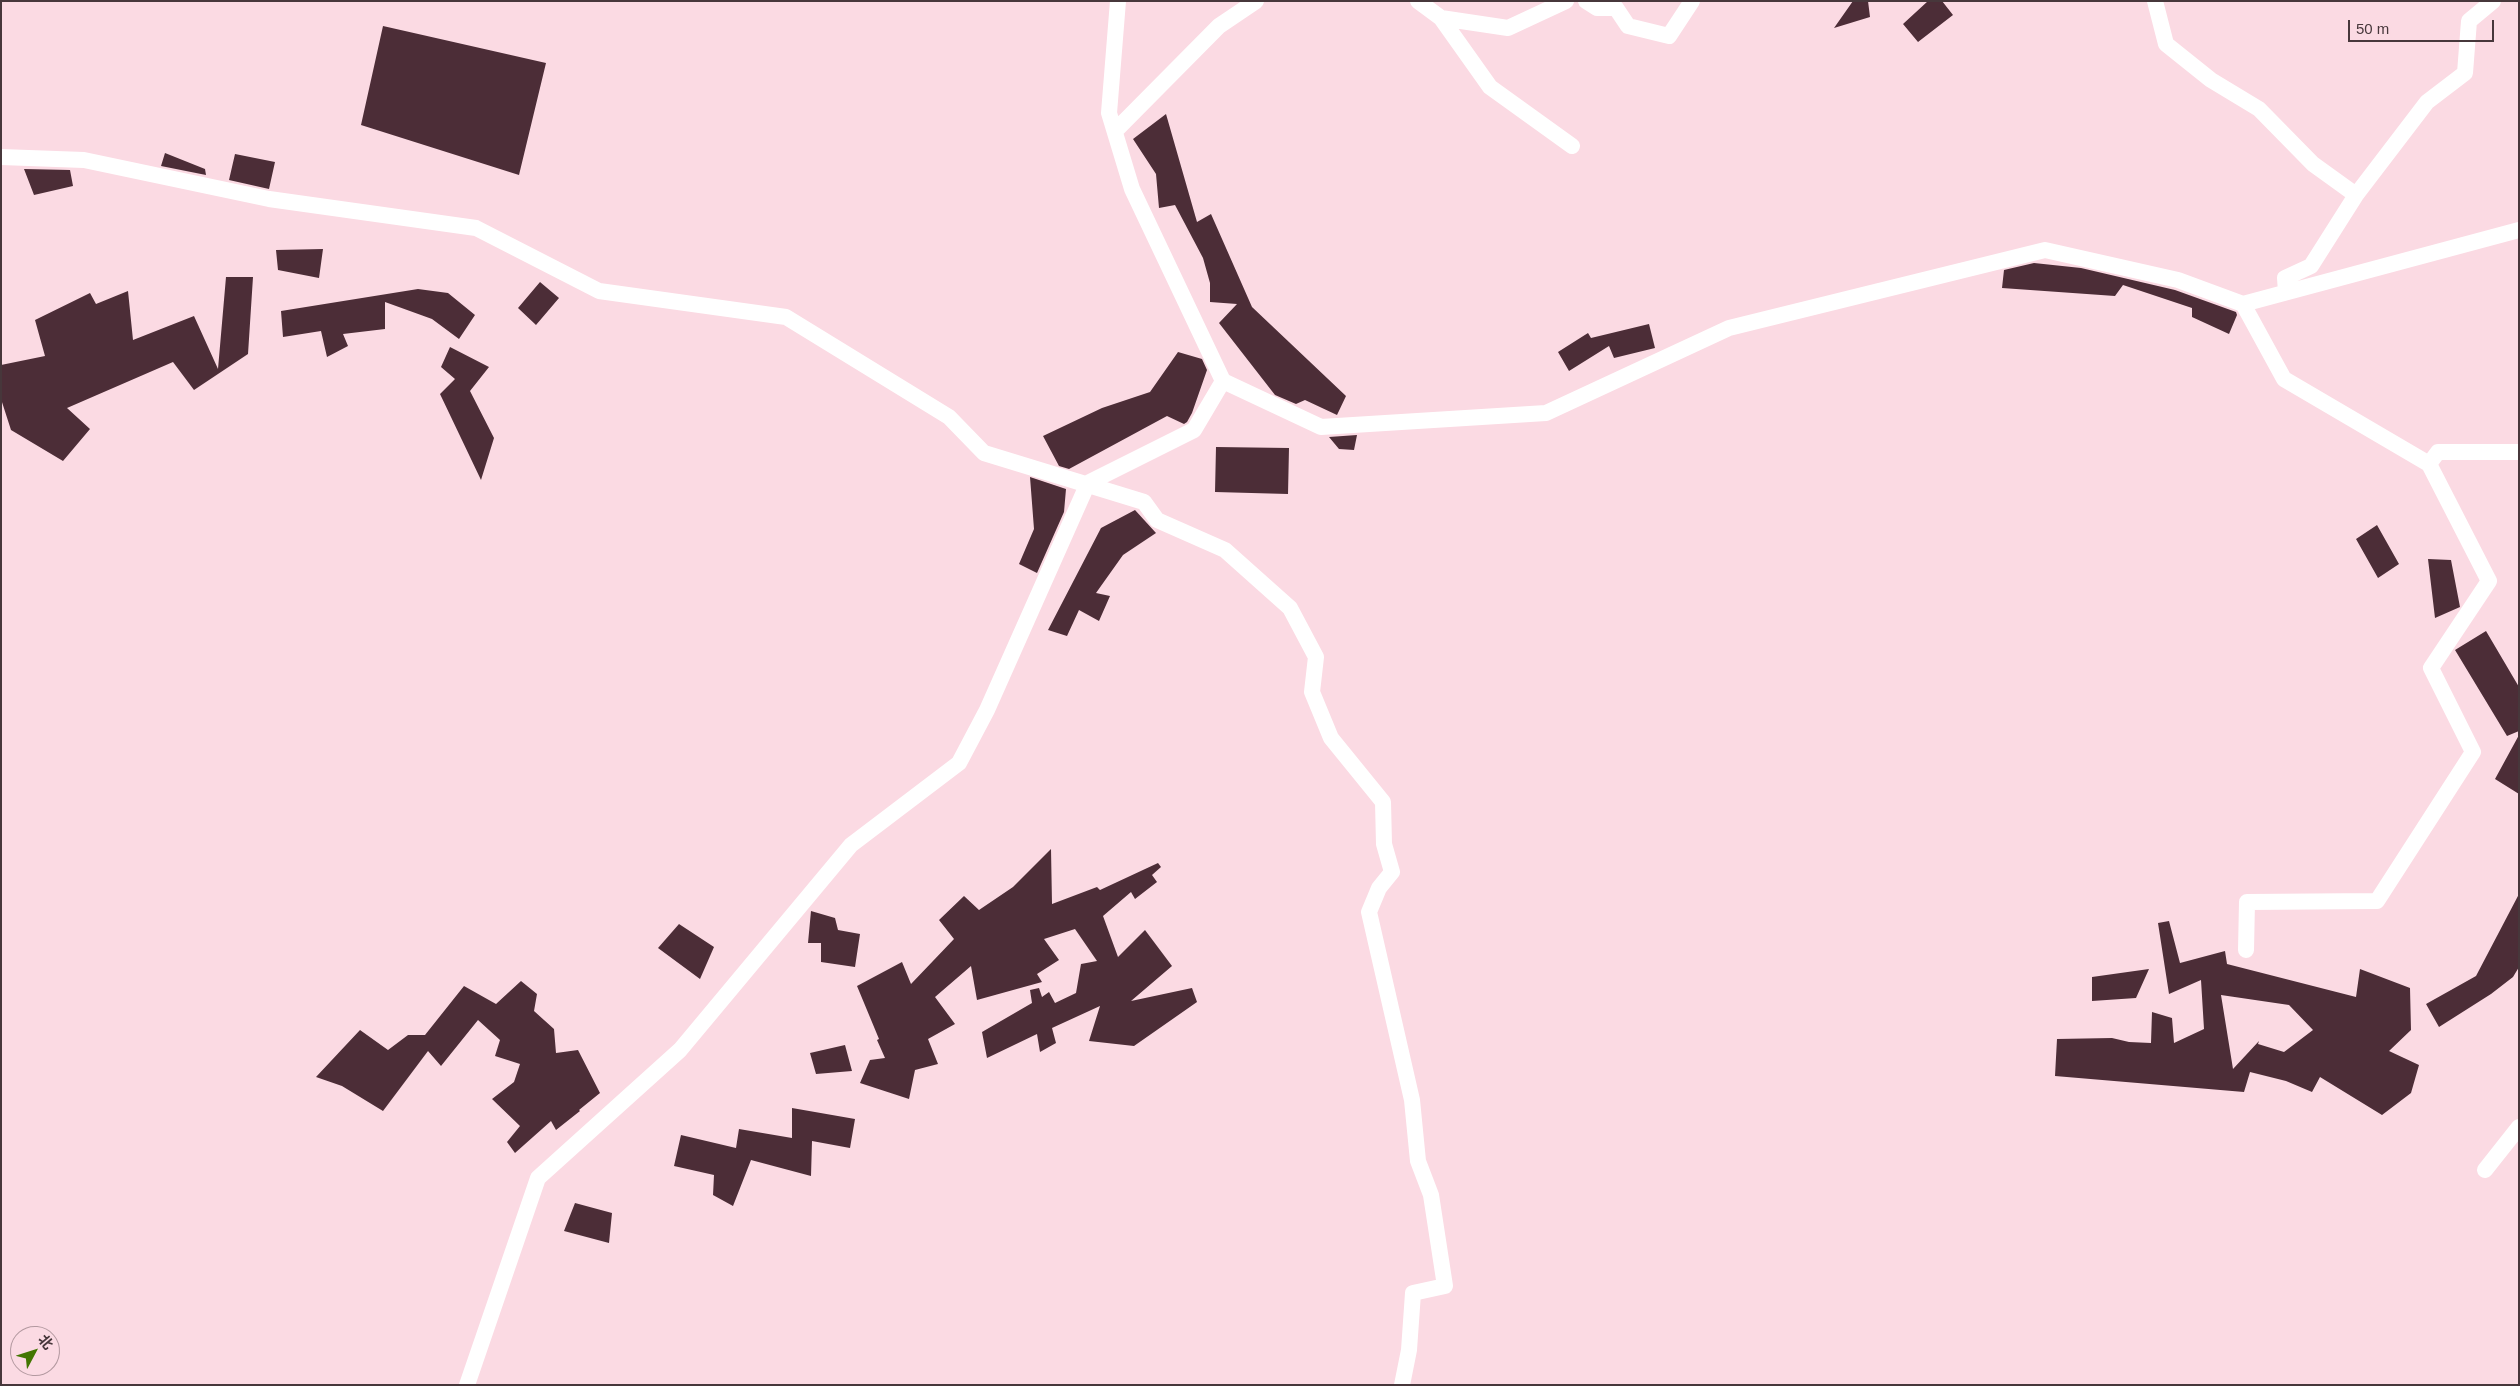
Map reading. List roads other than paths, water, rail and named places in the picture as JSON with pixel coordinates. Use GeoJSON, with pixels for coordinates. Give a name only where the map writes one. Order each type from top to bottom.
{"type":"FeatureCollection","features":[{"type":"Feature","properties":{"kind":"street"},"geometry":{"type":"LineString","coordinates":[[1118,1],[1109,113],[1132,189],[1223,381],[1321,427],[1546,413],[1729,328],[2045,250],[2178,280],[2243,304],[2519,230]]}},
{"type":"Feature","properties":{"kind":"street"},"geometry":{"type":"LineString","coordinates":[[1115,131],[1218,26],[1256,1]]}},
{"type":"Feature","properties":{"kind":"street"},"geometry":{"type":"LineString","coordinates":[[1418,1],[1441,18],[1490,87],[1572,146]]}},
{"type":"Feature","properties":{"kind":"street"},"geometry":{"type":"LineString","coordinates":[[1441,18],[1508,28],[1566,1]]}},
{"type":"Feature","properties":{"kind":"street"},"geometry":{"type":"LineString","coordinates":[[1586,1],[1598,8],[1616,8],[1628,26],[1669,36],[1692,1]]}},
{"type":"Feature","properties":{"kind":"street"},"geometry":{"type":"LineString","coordinates":[[2156,1],[2166,44],[2211,80],[2259,109],[2313,164],[2356,195]]}},
{"type":"Feature","properties":{"kind":"street"},"geometry":{"type":"LineString","coordinates":[[2286,292],[2285,278],[2311,266],[2356,195],[2427,102],[2465,73],[2469,21],[2493,1]]}},
{"type":"Feature","properties":{"kind":"street"},"geometry":{"type":"LineString","coordinates":[[1,157],[84,160],[269,199],[476,228],[599,290],[786,317],[949,417],[984,454],[1144,502],[1157,520],[1225,550],[1290,608],[1316,657],[1312,692],[1331,738],[1383,802],[1384,844],[1392,872],[1379,888],[1369,912],[1412,1100],[1418,1161],[1431,1195],[1445,1286],[1413,1293],[1409,1350],[1402,1385]]}},
{"type":"Feature","properties":{"kind":"street"},"geometry":{"type":"LineString","coordinates":[[2243,304],[2284,379],[2429,464],[2489,581],[2431,668],[2473,752],[2377,901],[2247,902],[2246,950]]}},
{"type":"Feature","properties":{"kind":"street"},"geometry":{"type":"LineString","coordinates":[[467,1385],[538,1178],[680,1050],[851,845],[959,763],[987,710],[1088,484],[1194,430],[1223,381]]}},
{"type":"Feature","properties":{"kind":"street"},"geometry":{"type":"LineString","coordinates":[[2429,464],[2438,452],[2519,452]]}},
{"type":"Feature","properties":{"kind":"street"},"geometry":{"type":"LineString","coordinates":[[2485,1170],[2519,1126]]}}]}
